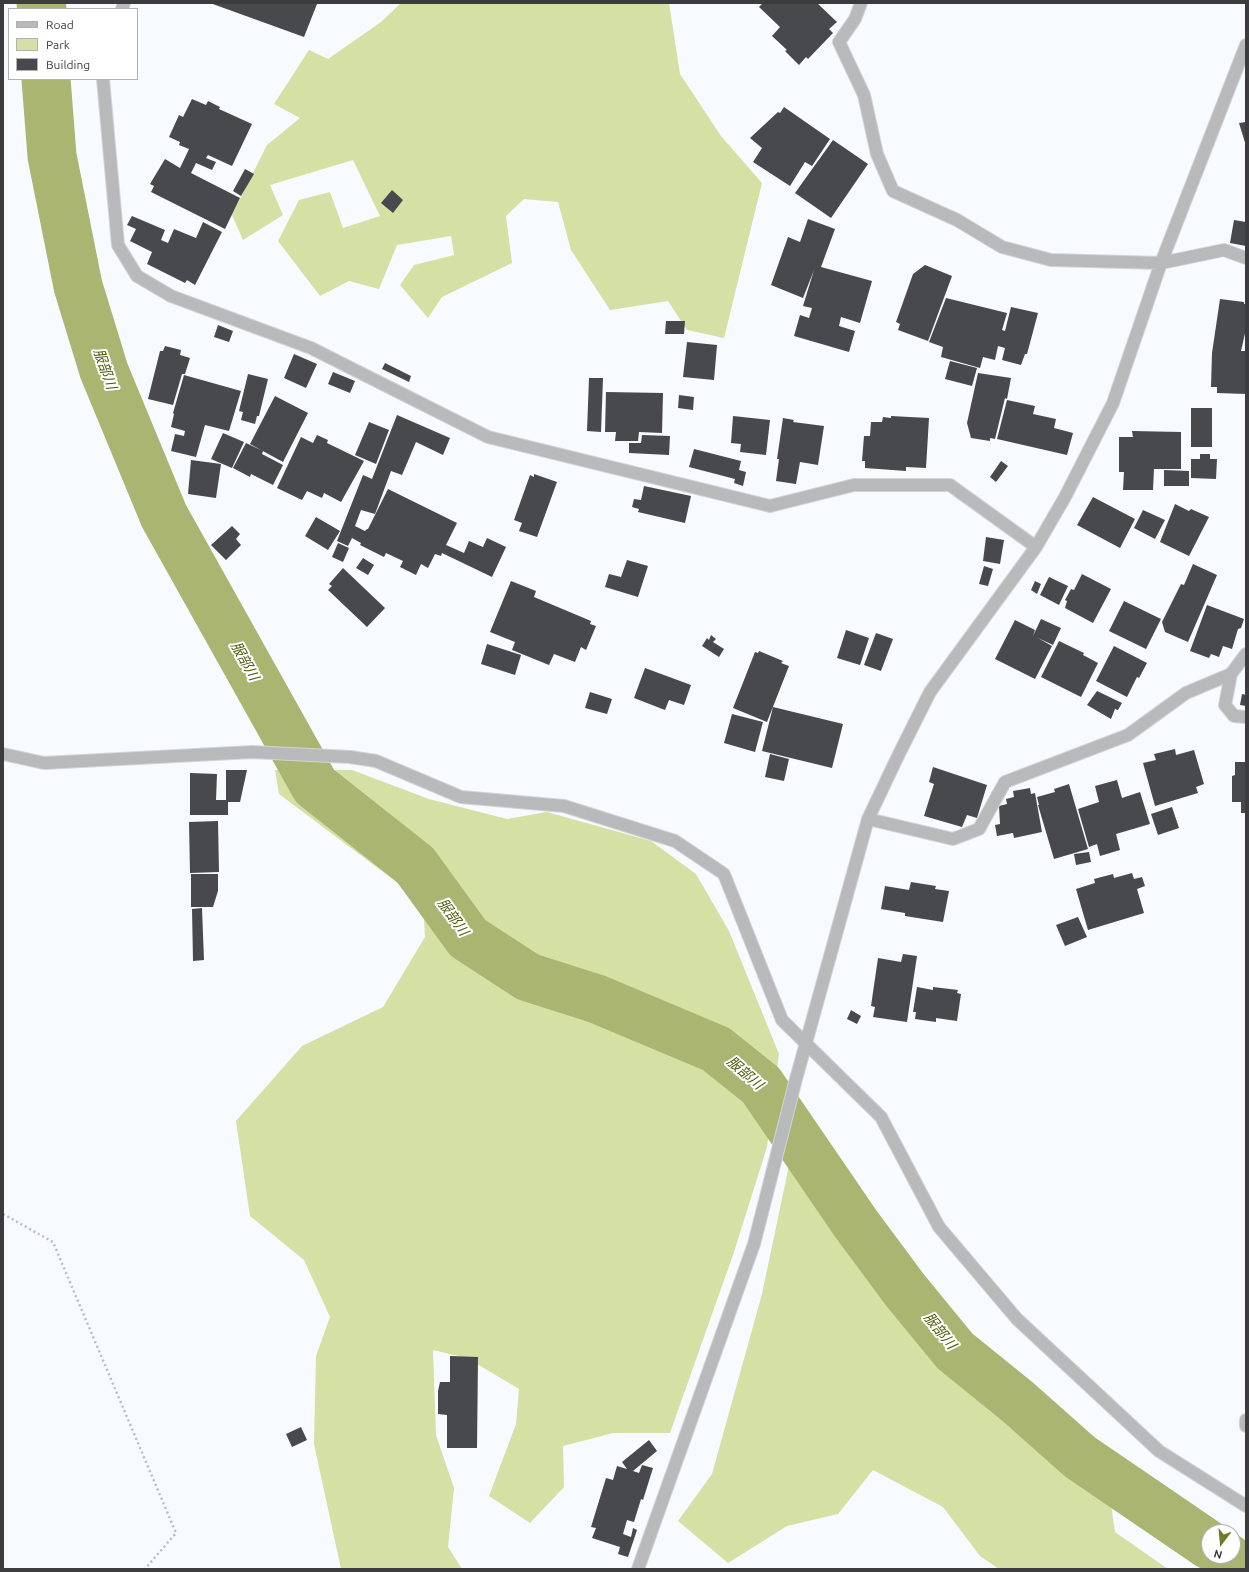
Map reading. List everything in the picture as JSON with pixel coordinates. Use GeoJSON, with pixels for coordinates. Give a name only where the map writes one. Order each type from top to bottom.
{"type":"FeatureCollection","features":[{"type":"Feature","properties":{"kind":"street"},"geometry":{"type":"LineString","coordinates":[[861,3],[856,18],[839,42],[864,95],[877,154],[892,191],[956,220],[1002,247],[1051,260],[1161,263],[1224,250],[1246,258]]}},
{"type":"Feature","properties":{"kind":"street"},"geometry":{"type":"LineString","coordinates":[[638,1569],[754,1244],[796,1078],[868,819],[930,692],[1036,548],[1065,497],[1113,403],[1161,263],[1246,45]]}},
{"type":"Feature","properties":{"kind":"street"},"geometry":{"type":"LineString","coordinates":[[103,80],[118,245],[137,276],[171,296],[312,348],[488,437],[770,506],[854,485],[950,485],[1036,548]]}},
{"type":"Feature","properties":{"kind":"street"},"geometry":{"type":"LineString","coordinates":[[1246,654],[1231,674],[1225,705],[1234,716],[1246,717]]}},
{"type":"Feature","properties":{"kind":"street"},"geometry":{"type":"LineString","coordinates":[[868,819],[953,839],[980,829],[1005,782],[1128,736],[1186,693],[1231,674]]}},
{"type":"Feature","properties":{"kind":"street"},"geometry":{"type":"LineString","coordinates":[[3,754],[44,763],[252,752],[350,757],[376,761],[460,797],[564,806],[675,841],[724,874],[782,1020],[807,1042],[881,1117],[939,1227],[1017,1319],[1159,1451],[1246,1506]]}},
{"type":"Feature","properties":{"kind":"street"},"geometry":{"type":"LineString","coordinates":[[1246,1421],[1246,1426]]}},
{"type":"Feature","properties":{"kind":"path"},"geometry":{"type":"LineString","coordinates":[[3,1214],[53,1242],[176,1533],[145,1569]]}},
{"type":"Feature","properties":{"kind":"green space"},"geometry":{"type":"Polygon","coordinates":[[[401,3],[669,3],[680,74],[721,136],[762,183],[724,338],[687,330],[668,301],[610,310],[571,250],[558,202],[524,199],[506,216],[512,263],[442,297],[428,318],[400,285],[414,265],[454,255],[451,236],[397,245],[379,289],[349,281],[320,296],[278,241],[299,200],[330,192],[343,228],[380,216],[353,160],[270,185],[283,215],[243,240],[232,215],[267,145],[300,118],[274,104],[309,50],[328,59],[381,22],[401,3]]]}},
{"type":"Feature","properties":{"kind":"green space"},"geometry":{"type":"Polygon","coordinates":[[[275,770],[352,770],[429,799],[507,819],[547,812],[651,841],[696,874],[729,931],[779,1054],[767,1147],[734,1252],[670,1433],[613,1433],[563,1446],[564,1487],[530,1523],[489,1496],[516,1424],[519,1389],[467,1358],[433,1350],[436,1435],[454,1488],[448,1547],[462,1569],[341,1569],[314,1444],[316,1356],[330,1317],[304,1260],[250,1216],[236,1121],[302,1046],[383,1007],[425,937],[423,902],[279,794],[275,770]]]}},
{"type":"Feature","properties":{"kind":"green space"},"geometry":{"type":"Polygon","coordinates":[[[791,1156],[856,1254],[938,1350],[1109,1491],[1115,1532],[1168,1569],[999,1569],[980,1556],[943,1507],[873,1470],[838,1514],[787,1526],[728,1563],[678,1521],[712,1474],[762,1294],[791,1156]]]}},
{"type":"Feature","properties":{"kind":"building"},"geometry":{"type":"Polygon","coordinates":[[[210,3],[315,3],[317,4],[304,37],[210,3]]]}},
{"type":"Feature","properties":{"kind":"building"},"geometry":{"type":"Polygon","coordinates":[[[763,3],[817,3],[837,22],[829,29],[833,33],[808,59],[806,57],[799,65],[785,51],[787,50],[772,36],[780,27],[759,7],[763,3]]]}},
{"type":"Feature","properties":{"kind":"building"},"geometry":{"type":"Polygon","coordinates":[[[192,99],[206,105],[208,101],[220,107],[219,109],[252,124],[232,166],[208,155],[206,158],[216,162],[212,170],[196,163],[191,173],[240,198],[225,229],[151,192],[154,186],[150,184],[165,159],[180,168],[189,149],[179,145],[180,142],[169,137],[179,115],[183,117],[192,99]]]}},
{"type":"Feature","properties":{"kind":"building"},"geometry":{"type":"Polygon","coordinates":[[[784,107],[830,139],[812,166],[805,162],[790,186],[753,162],[762,148],[750,138],[778,112],[780,113],[784,107]]]}},
{"type":"Feature","properties":{"kind":"building"},"geometry":{"type":"Polygon","coordinates":[[[1246,122],[1246,146],[1239,123],[1246,122]]]}},
{"type":"Feature","properties":{"kind":"building"},"geometry":{"type":"Polygon","coordinates":[[[833,140],[868,164],[831,218],[795,193],[833,140]]]}},
{"type":"Feature","properties":{"kind":"building"},"geometry":{"type":"Polygon","coordinates":[[[245,169],[254,174],[241,196],[233,191],[245,169]]]}},
{"type":"Feature","properties":{"kind":"building"},"geometry":{"type":"Polygon","coordinates":[[[392,190],[403,200],[393,213],[381,203],[392,190]]]}},
{"type":"Feature","properties":{"kind":"building"},"geometry":{"type":"Polygon","coordinates":[[[132,216],[165,230],[161,240],[168,243],[174,229],[196,238],[203,222],[222,232],[195,285],[187,280],[185,283],[147,264],[152,252],[130,241],[136,229],[127,225],[132,216]]]}},
{"type":"Feature","properties":{"kind":"building"},"geometry":{"type":"Polygon","coordinates":[[[808,219],[835,229],[821,267],[872,281],[860,323],[841,317],[839,326],[855,331],[849,352],[794,336],[800,315],[809,318],[812,308],[803,306],[814,270],[803,298],[771,285],[788,237],[800,242],[808,219]]]}},
{"type":"Feature","properties":{"kind":"building"},"geometry":{"type":"Polygon","coordinates":[[[1234,220],[1246,222],[1246,246],[1230,243],[1234,220]]]}},
{"type":"Feature","properties":{"kind":"building"},"geometry":{"type":"Polygon","coordinates":[[[925,265],[952,276],[928,341],[898,330],[900,324],[896,322],[913,274],[925,265]]]}},
{"type":"Feature","properties":{"kind":"building"},"geometry":{"type":"Polygon","coordinates":[[[946,298],[1007,313],[1002,330],[1005,331],[1011,307],[1038,313],[1027,354],[1025,354],[1021,365],[1002,360],[1005,348],[998,346],[995,360],[983,357],[980,368],[941,357],[943,347],[929,342],[946,298]]]}},
{"type":"Feature","properties":{"kind":"building"},"geometry":{"type":"Polygon","coordinates":[[[1220,299],[1244,302],[1244,304],[1246,304],[1246,329],[1241,351],[1246,351],[1246,394],[1217,393],[1217,387],[1211,387],[1212,353],[1220,299]]]}},
{"type":"Feature","properties":{"kind":"building"},"geometry":{"type":"Polygon","coordinates":[[[666,321],[685,321],[684,334],[665,334],[666,321]]]}},
{"type":"Feature","properties":{"kind":"building"},"geometry":{"type":"Polygon","coordinates":[[[218,325],[233,331],[229,342],[214,337],[218,325]]]}},
{"type":"Feature","properties":{"kind":"building"},"geometry":{"type":"Polygon","coordinates":[[[687,342],[717,345],[714,380],[683,377],[687,342]]]}},
{"type":"Feature","properties":{"kind":"building"},"geometry":{"type":"Polygon","coordinates":[[[165,346],[181,350],[180,355],[190,358],[185,374],[182,374],[173,405],[148,399],[160,351],[163,351],[165,346]]]}},
{"type":"Feature","properties":{"kind":"building"},"geometry":{"type":"Polygon","coordinates":[[[294,354],[317,364],[306,388],[284,378],[294,354]]]}},
{"type":"Feature","properties":{"kind":"building"},"geometry":{"type":"Polygon","coordinates":[[[950,361],[977,368],[972,386],[945,379],[950,361]]]}},
{"type":"Feature","properties":{"kind":"building"},"geometry":{"type":"Polygon","coordinates":[[[385,363],[411,376],[409,382],[382,369],[385,363]]]}},
{"type":"Feature","properties":{"kind":"building"},"geometry":{"type":"Polygon","coordinates":[[[333,372],[355,381],[350,393],[328,384],[333,372]]]}},
{"type":"Feature","properties":{"kind":"building"},"geometry":{"type":"Polygon","coordinates":[[[978,373],[1011,378],[1007,399],[1005,398],[995,439],[990,438],[990,441],[971,438],[967,423],[978,373]]]}},
{"type":"Feature","properties":{"kind":"building"},"geometry":{"type":"Polygon","coordinates":[[[248,374],[268,379],[259,416],[257,416],[255,424],[241,420],[243,412],[239,411],[248,374]]]}},
{"type":"Feature","properties":{"kind":"building"},"geometry":{"type":"Polygon","coordinates":[[[184,375],[241,391],[229,431],[205,425],[196,457],[171,451],[175,434],[184,436],[185,431],[171,427],[173,413],[184,375]]]}},
{"type":"Feature","properties":{"kind":"building"},"geometry":{"type":"Polygon","coordinates":[[[589,378],[603,378],[601,432],[587,431],[589,378]]]}},
{"type":"Feature","properties":{"kind":"building"},"geometry":{"type":"Polygon","coordinates":[[[606,392],[663,393],[662,433],[639,432],[638,441],[615,441],[616,432],[605,432],[606,392]]]}},
{"type":"Feature","properties":{"kind":"building"},"geometry":{"type":"Polygon","coordinates":[[[679,395],[694,397],[693,410],[678,408],[679,395]]]}},
{"type":"Feature","properties":{"kind":"building"},"geometry":{"type":"Polygon","coordinates":[[[275,396],[308,413],[283,462],[250,444],[275,396]]]}},
{"type":"Feature","properties":{"kind":"building"},"geometry":{"type":"Polygon","coordinates":[[[1007,400],[1035,406],[1033,414],[1056,419],[1054,428],[1073,433],[1067,455],[997,439],[1007,400]]]}},
{"type":"Feature","properties":{"kind":"building"},"geometry":{"type":"Polygon","coordinates":[[[1191,408],[1212,408],[1212,447],[1191,447],[1191,408]]]}},
{"type":"Feature","properties":{"kind":"building"},"geometry":{"type":"Polygon","coordinates":[[[397,415],[450,438],[443,455],[416,442],[402,475],[391,471],[375,514],[361,510],[355,526],[365,531],[368,529],[388,489],[457,523],[446,545],[464,553],[469,541],[483,547],[487,538],[506,547],[492,577],[442,553],[441,556],[435,554],[428,568],[421,564],[416,575],[400,567],[403,561],[386,553],[384,557],[360,545],[361,543],[352,538],[348,546],[337,541],[363,475],[372,479],[397,415]]]}},
{"type":"Feature","properties":{"kind":"building"},"geometry":{"type":"Polygon","coordinates":[[[733,416],[770,420],[766,455],[740,452],[741,444],[731,443],[733,416]]]}},
{"type":"Feature","properties":{"kind":"building"},"geometry":{"type":"Polygon","coordinates":[[[891,416],[929,418],[926,468],[906,467],[906,471],[865,468],[865,461],[862,461],[864,436],[870,436],[871,422],[882,422],[883,417],[891,418],[891,416]]]}},
{"type":"Feature","properties":{"kind":"building"},"geometry":{"type":"Polygon","coordinates":[[[783,418],[794,420],[793,422],[824,426],[818,465],[800,462],[796,484],[776,481],[779,459],[777,459],[783,418]]]}},
{"type":"Feature","properties":{"kind":"building"},"geometry":{"type":"Polygon","coordinates":[[[369,422],[389,430],[376,464],[355,455],[369,422]]]}},
{"type":"Feature","properties":{"kind":"building"},"geometry":{"type":"Polygon","coordinates":[[[1132,431],[1181,432],[1181,469],[1154,469],[1153,490],[1123,490],[1124,472],[1119,472],[1119,437],[1133,437],[1132,431]]]}},
{"type":"Feature","properties":{"kind":"building"},"geometry":{"type":"Polygon","coordinates":[[[223,433],[244,442],[232,468],[211,459],[223,433]]]}},
{"type":"Feature","properties":{"kind":"building"},"geometry":{"type":"Polygon","coordinates":[[[317,435],[328,440],[327,443],[364,461],[341,502],[324,493],[322,498],[307,491],[302,500],[277,488],[301,437],[313,443],[317,435]]]}},
{"type":"Feature","properties":{"kind":"building"},"geometry":{"type":"Polygon","coordinates":[[[642,435],[670,436],[669,455],[629,453],[629,443],[641,443],[642,435]]]}},
{"type":"Feature","properties":{"kind":"building"},"geometry":{"type":"Polygon","coordinates":[[[246,443],[263,451],[262,454],[283,465],[273,485],[251,474],[250,477],[233,468],[246,443]]]}},
{"type":"Feature","properties":{"kind":"building"},"geometry":{"type":"Polygon","coordinates":[[[694,449],[741,461],[739,470],[746,472],[743,486],[734,483],[735,479],[689,467],[694,449]]]}},
{"type":"Feature","properties":{"kind":"building"},"geometry":{"type":"Polygon","coordinates":[[[1200,454],[1210,454],[1210,459],[1217,459],[1216,479],[1191,478],[1191,459],[1200,459],[1200,454]]]}},
{"type":"Feature","properties":{"kind":"building"},"geometry":{"type":"Polygon","coordinates":[[[191,460],[221,464],[216,498],[188,494],[191,460]]]}},
{"type":"Feature","properties":{"kind":"building"},"geometry":{"type":"Polygon","coordinates":[[[1001,461],[1008,466],[996,482],[990,477],[1001,461]]]}},
{"type":"Feature","properties":{"kind":"building"},"geometry":{"type":"Polygon","coordinates":[[[1164,470],[1189,471],[1189,486],[1164,486],[1164,470]]]}},
{"type":"Feature","properties":{"kind":"building"},"geometry":{"type":"Polygon","coordinates":[[[534,474],[557,482],[537,537],[519,531],[522,523],[514,520],[530,475],[534,477],[534,474]]]}},
{"type":"Feature","properties":{"kind":"building"},"geometry":{"type":"Polygon","coordinates":[[[644,486],[691,496],[685,523],[638,512],[639,509],[632,507],[634,499],[641,500],[644,486]]]}},
{"type":"Feature","properties":{"kind":"building"},"geometry":{"type":"Polygon","coordinates":[[[1093,497],[1135,519],[1120,548],[1077,525],[1093,497]]]}},
{"type":"Feature","properties":{"kind":"building"},"geometry":{"type":"Polygon","coordinates":[[[1175,504],[1189,511],[1191,509],[1209,517],[1189,556],[1160,542],[1175,504]]]}},
{"type":"Feature","properties":{"kind":"building"},"geometry":{"type":"Polygon","coordinates":[[[1143,510],[1165,520],[1155,539],[1134,528],[1143,510]]]}},
{"type":"Feature","properties":{"kind":"building"},"geometry":{"type":"Polygon","coordinates":[[[316,517],[340,531],[328,550],[305,536],[316,517]]]}},
{"type":"Feature","properties":{"kind":"building"},"geometry":{"type":"Polygon","coordinates":[[[232,526],[240,534],[236,539],[241,545],[226,560],[211,545],[232,526]]]}},
{"type":"Feature","properties":{"kind":"building"},"geometry":{"type":"Polygon","coordinates":[[[986,537],[1004,540],[1000,564],[983,561],[986,537]]]}},
{"type":"Feature","properties":{"kind":"building"},"geometry":{"type":"Polygon","coordinates":[[[338,543],[349,548],[343,562],[332,557],[338,543]]]}},
{"type":"Feature","properties":{"kind":"building"},"geometry":{"type":"Polygon","coordinates":[[[363,558],[374,565],[368,575],[356,568],[363,558]]]}},
{"type":"Feature","properties":{"kind":"building"},"geometry":{"type":"Polygon","coordinates":[[[627,560],[648,566],[638,597],[605,587],[609,574],[621,577],[627,560]]]}},
{"type":"Feature","properties":{"kind":"building"},"geometry":{"type":"Polygon","coordinates":[[[1193,564],[1217,575],[1188,642],[1165,632],[1162,622],[1181,584],[1184,585],[1193,564]]]}},
{"type":"Feature","properties":{"kind":"building"},"geometry":{"type":"Polygon","coordinates":[[[984,566],[993,569],[988,586],[979,584],[984,566]]]}},
{"type":"Feature","properties":{"kind":"building"},"geometry":{"type":"Polygon","coordinates":[[[343,568],[385,608],[367,627],[328,590],[332,586],[329,584],[343,568]]]}},
{"type":"Feature","properties":{"kind":"building"},"geometry":{"type":"Polygon","coordinates":[[[1082,574],[1111,589],[1093,623],[1065,608],[1067,601],[1065,600],[1071,589],[1074,590],[1082,574]]]}},
{"type":"Feature","properties":{"kind":"building"},"geometry":{"type":"Polygon","coordinates":[[[1049,577],[1068,586],[1059,605],[1040,595],[1049,577]]]}},
{"type":"Feature","properties":{"kind":"building"},"geometry":{"type":"Polygon","coordinates":[[[511,581],[536,591],[534,597],[591,621],[590,624],[596,626],[586,650],[581,647],[575,662],[554,654],[549,665],[512,650],[515,642],[490,632],[511,581]]]}},
{"type":"Feature","properties":{"kind":"building"},"geometry":{"type":"Polygon","coordinates":[[[1035,581],[1041,584],[1037,594],[1031,590],[1035,581]]]}},
{"type":"Feature","properties":{"kind":"building"},"geometry":{"type":"Polygon","coordinates":[[[1124,601],[1161,619],[1146,649],[1109,631],[1124,601]]]}},
{"type":"Feature","properties":{"kind":"building"},"geometry":{"type":"Polygon","coordinates":[[[1207,605],[1244,619],[1241,628],[1238,629],[1232,649],[1223,646],[1219,657],[1211,654],[1209,658],[1190,651],[1207,605]]]}},
{"type":"Feature","properties":{"kind":"building"},"geometry":{"type":"Polygon","coordinates":[[[1041,619],[1061,628],[1053,645],[1038,638],[1052,646],[1035,679],[995,659],[1015,620],[1035,630],[1033,636],[1041,619]]]}},
{"type":"Feature","properties":{"kind":"building"},"geometry":{"type":"Polygon","coordinates":[[[846,630],[869,638],[860,665],[837,658],[846,630]]]}},
{"type":"Feature","properties":{"kind":"building"},"geometry":{"type":"Polygon","coordinates":[[[876,633],[893,639],[881,671],[864,665],[876,633]]]}},
{"type":"Feature","properties":{"kind":"building"},"geometry":{"type":"Polygon","coordinates":[[[711,635],[716,639],[713,642],[724,649],[719,657],[702,646],[707,638],[709,640],[711,635]]]}},
{"type":"Feature","properties":{"kind":"building"},"geometry":{"type":"Polygon","coordinates":[[[1059,641],[1084,653],[1083,655],[1098,663],[1081,697],[1041,677],[1059,641]]]}},
{"type":"Feature","properties":{"kind":"building"},"geometry":{"type":"Polygon","coordinates":[[[487,644],[521,655],[515,675],[481,664],[487,644]]]}},
{"type":"Feature","properties":{"kind":"building"},"geometry":{"type":"Polygon","coordinates":[[[1114,646],[1147,663],[1139,678],[1137,677],[1127,697],[1096,681],[1114,646]]]}},
{"type":"Feature","properties":{"kind":"building"},"geometry":{"type":"Polygon","coordinates":[[[759,651],[783,661],[781,663],[789,666],[767,722],[733,708],[755,652],[758,653],[759,651]]]}},
{"type":"Feature","properties":{"kind":"building"},"geometry":{"type":"Polygon","coordinates":[[[645,668],[691,685],[684,705],[669,700],[665,710],[634,698],[645,668]]]}},
{"type":"Feature","properties":{"kind":"building"},"geometry":{"type":"Polygon","coordinates":[[[1097,691],[1122,703],[1118,710],[1115,709],[1111,719],[1087,705],[1097,691]]]}},
{"type":"Feature","properties":{"kind":"building"},"geometry":{"type":"Polygon","coordinates":[[[590,692],[612,699],[607,714],[585,708],[590,692]]]}},
{"type":"Feature","properties":{"kind":"building"},"geometry":{"type":"Polygon","coordinates":[[[1242,694],[1246,695],[1246,706],[1240,705],[1242,694]]]}},
{"type":"Feature","properties":{"kind":"building"},"geometry":{"type":"Polygon","coordinates":[[[773,707],[843,724],[832,768],[762,751],[773,707]]]}},
{"type":"Feature","properties":{"kind":"building"},"geometry":{"type":"Polygon","coordinates":[[[732,714],[763,722],[755,752],[724,743],[732,714]]]}},
{"type":"Feature","properties":{"kind":"building"},"geometry":{"type":"Polygon","coordinates":[[[1175,749],[1176,755],[1194,750],[1204,784],[1196,787],[1198,793],[1155,806],[1143,763],[1156,760],[1154,754],[1175,749]]]}},
{"type":"Feature","properties":{"kind":"building"},"geometry":{"type":"Polygon","coordinates":[[[770,754],[789,759],[784,781],[765,777],[770,754]]]}},
{"type":"Feature","properties":{"kind":"building"},"geometry":{"type":"Polygon","coordinates":[[[1235,762],[1246,762],[1246,813],[1241,813],[1241,802],[1232,802],[1232,776],[1235,775],[1235,762]]]}},
{"type":"Feature","properties":{"kind":"building"},"geometry":{"type":"Polygon","coordinates":[[[933,767],[987,785],[977,818],[967,815],[962,827],[924,816],[934,784],[929,782],[933,767]]]}},
{"type":"Feature","properties":{"kind":"building"},"geometry":{"type":"Polygon","coordinates":[[[226,770],[247,770],[240,802],[228,802],[228,815],[190,815],[190,773],[217,774],[216,800],[226,800],[226,770]]]}},
{"type":"Feature","properties":{"kind":"building"},"geometry":{"type":"Polygon","coordinates":[[[1117,780],[1122,798],[1140,792],[1150,824],[1116,834],[1120,850],[1100,856],[1097,844],[1089,847],[1078,809],[1099,802],[1095,786],[1117,780]]]}},
{"type":"Feature","properties":{"kind":"building"},"geometry":{"type":"Polygon","coordinates":[[[1069,784],[1088,849],[1054,859],[1037,797],[1055,792],[1054,789],[1069,784]]]}},
{"type":"Feature","properties":{"kind":"building"},"geometry":{"type":"Polygon","coordinates":[[[1030,788],[1031,794],[1035,793],[1042,832],[1014,838],[1013,833],[997,836],[995,825],[1000,824],[999,806],[1007,804],[1006,799],[1014,797],[1013,791],[1030,788]]]}},
{"type":"Feature","properties":{"kind":"building"},"geometry":{"type":"Polygon","coordinates":[[[1172,807],[1179,828],[1158,835],[1151,814],[1172,807]]]}},
{"type":"Feature","properties":{"kind":"building"},"geometry":{"type":"Polygon","coordinates":[[[218,821],[219,872],[190,873],[189,822],[218,821]]]}},
{"type":"Feature","properties":{"kind":"building"},"geometry":{"type":"Polygon","coordinates":[[[1089,852],[1091,862],[1076,865],[1074,854],[1089,852]]]}},
{"type":"Feature","properties":{"kind":"building"},"geometry":{"type":"Polygon","coordinates":[[[1132,873],[1134,879],[1142,877],[1145,886],[1137,889],[1144,913],[1088,930],[1076,889],[1095,883],[1094,879],[1113,874],[1114,878],[1132,873]]]}},
{"type":"Feature","properties":{"kind":"building"},"geometry":{"type":"Polygon","coordinates":[[[191,874],[218,874],[218,891],[213,907],[191,907],[191,874]]]}},
{"type":"Feature","properties":{"kind":"building"},"geometry":{"type":"Polygon","coordinates":[[[911,882],[936,886],[935,889],[949,891],[943,922],[905,916],[905,913],[881,909],[885,886],[909,890],[911,882]]]}},
{"type":"Feature","properties":{"kind":"building"},"geometry":{"type":"Polygon","coordinates":[[[202,908],[204,960],[193,961],[192,909],[202,908]]]}},
{"type":"Feature","properties":{"kind":"building"},"geometry":{"type":"Polygon","coordinates":[[[1078,917],[1087,937],[1065,946],[1056,925],[1078,917]]]}},
{"type":"Feature","properties":{"kind":"building"},"geometry":{"type":"Polygon","coordinates":[[[903,954],[917,956],[907,1022],[873,1017],[875,1007],[871,1006],[878,958],[901,962],[903,954]]]}},
{"type":"Feature","properties":{"kind":"building"},"geometry":{"type":"Polygon","coordinates":[[[917,987],[933,990],[933,987],[958,990],[957,993],[961,994],[957,1021],[936,1018],[936,1022],[915,1019],[916,1012],[913,1012],[917,987]]]}},
{"type":"Feature","properties":{"kind":"building"},"geometry":{"type":"Polygon","coordinates":[[[851,1010],[861,1016],[857,1024],[847,1019],[851,1010]]]}},
{"type":"Feature","properties":{"kind":"building"},"geometry":{"type":"Polygon","coordinates":[[[450,1356],[478,1357],[477,1448],[447,1448],[447,1415],[438,1414],[438,1391],[440,1382],[450,1382],[450,1356]]]}},
{"type":"Feature","properties":{"kind":"building"},"geometry":{"type":"Polygon","coordinates":[[[301,1427],[307,1440],[292,1447],[286,1434],[301,1427]]]}},
{"type":"Feature","properties":{"kind":"building"},"geometry":{"type":"Polygon","coordinates":[[[649,1440],[657,1451],[633,1471],[639,1473],[642,1465],[653,1468],[634,1522],[627,1520],[623,1534],[631,1537],[633,1528],[637,1530],[628,1557],[618,1554],[620,1547],[592,1538],[596,1528],[591,1527],[606,1478],[613,1480],[617,1466],[627,1469],[622,1462],[649,1440]]]}},
{"type":"Feature","properties":{"kind":"waterway","name":"服部川"},"geometry":{"type":"LineString","coordinates":[[41,3],[42,8]]}},
{"type":"Feature","properties":{"kind":"waterway","name":"服部川"},"geometry":{"type":"LineString","coordinates":[[46,80],[52,156],[78,286],[104,371],[164,516],[315,786],[415,865],[468,938],[528,977],[597,999],[716,1049],[761,1085],[856,1224],[905,1290],[955,1351],[1018,1402],[1080,1457],[1201,1540]]}},
{"type":"Feature","properties":{"kind":"waterway","name":"服部川"},"geometry":{"type":"LineString","coordinates":[[1237,1564],[1244,1569]]}}]}
